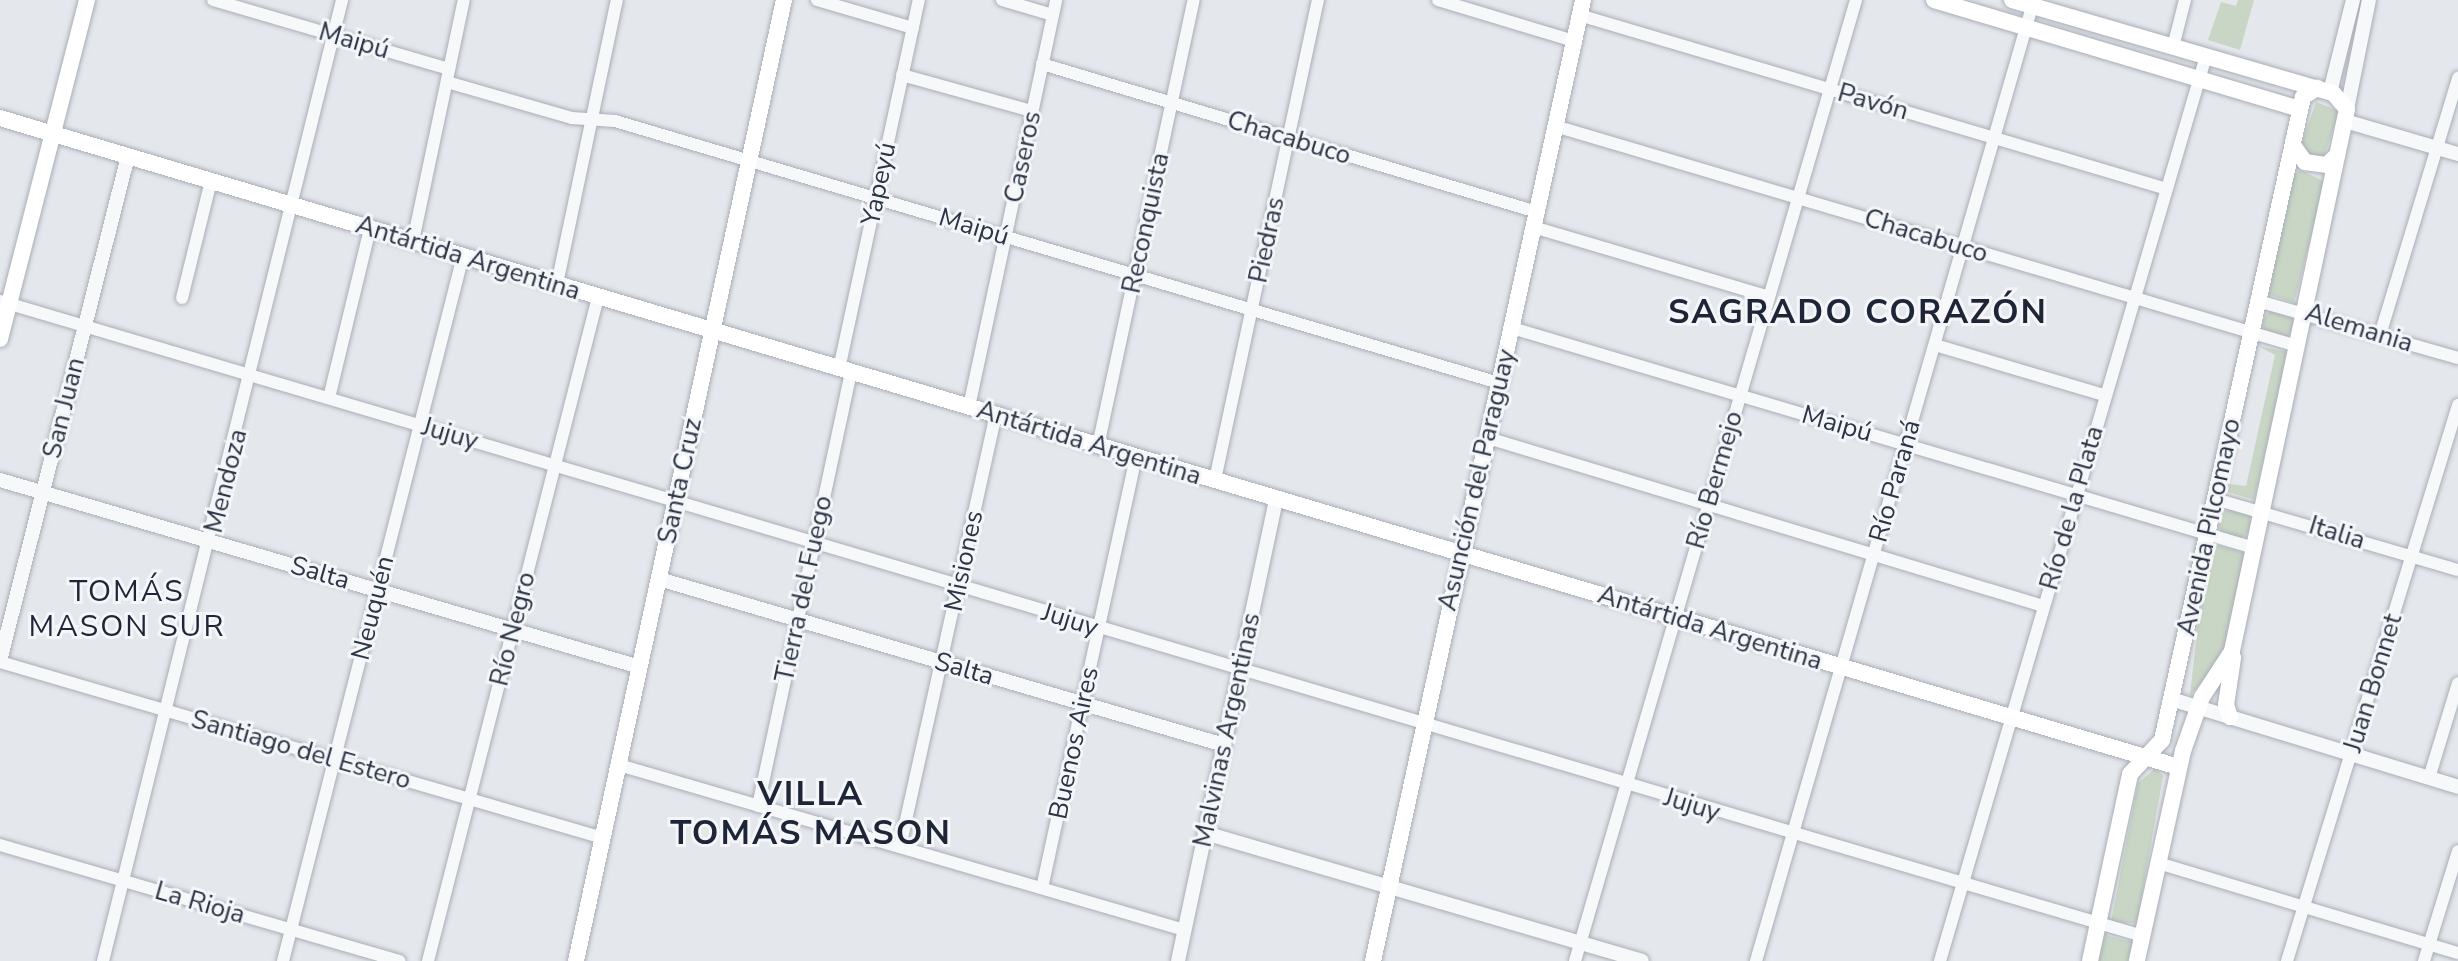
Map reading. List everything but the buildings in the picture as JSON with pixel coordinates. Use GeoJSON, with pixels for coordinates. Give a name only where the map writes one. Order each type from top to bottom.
{"type":"FeatureCollection","features":[{"type":"Feature","properties":{"kind":"main road"},"geometry":{"type":"LineString","coordinates":[[0,339],[4,302],[53,133],[87,0]]}},
{"type":"Feature","properties":{"kind":"main road","name":"Santa Cruz"},"geometry":{"type":"LineString","coordinates":[[576,961],[784,0]]}},
{"type":"Feature","properties":{"kind":"main road"},"geometry":{"type":"LineString","coordinates":[[1934,0],[2300,109]]}},
{"type":"Feature","properties":{"kind":"main road"},"geometry":{"type":"LineString","coordinates":[[2012,0],[2034,3],[2324,90],[2346,115]]}},
{"type":"Feature","properties":{"kind":"main road","name":"Asunción del Paraguay"},"geometry":{"type":"LineString","coordinates":[[1373,961],[1581,7]]}},
{"type":"Feature","properties":{"kind":"main road","name":"Avenida Pilcomayo"},"geometry":{"type":"LineString","coordinates":[[2090,961],[2130,774],[2160,746],[2304,93],[2324,90]]}},
{"type":"Feature","properties":{"kind":"main road","name":"Avenida Pilcomayo"},"geometry":{"type":"LineString","coordinates":[[2137,961],[2178,767],[2198,707],[2233,648],[2346,115]]}},
{"type":"Feature","properties":{"kind":"main road","name":"Antártida Argentina"},"geometry":{"type":"LineString","coordinates":[[0,118],[2178,767]]}},
{"type":"Feature","properties":{"kind":"main road"},"geometry":{"type":"LineString","coordinates":[[2293,143],[2298,158],[2321,166],[2338,153]]}},
{"type":"Feature","properties":{"kind":"main road"},"geometry":{"type":"LineString","coordinates":[[2230,717],[2226,705],[2233,648]]}},
{"type":"Feature","properties":{"kind":"street","name":"Maipú"},"geometry":{"type":"LineString","coordinates":[[213,0],[333,35],[448,75],[592,119],[749,161],[1499,383]]}},
{"type":"Feature","properties":{"kind":"street","name":"Mendoza"},"geometry":{"type":"LineString","coordinates":[[103,961],[211,541],[342,0]]}},
{"type":"Feature","properties":{"kind":"street"},"geometry":{"type":"LineString","coordinates":[[413,241],[464,0]]}},
{"type":"Feature","properties":{"kind":"street"},"geometry":{"type":"LineString","coordinates":[[557,284],[617,0]]}},
{"type":"Feature","properties":{"kind":"street"},"geometry":{"type":"LineString","coordinates":[[817,0],[913,28]]}},
{"type":"Feature","properties":{"kind":"street","name":"Yapeyú"},"geometry":{"type":"LineString","coordinates":[[845,370],[876,198],[919,0]]}},
{"type":"Feature","properties":{"kind":"street"},"geometry":{"type":"LineString","coordinates":[[1002,0],[1053,15]]}},
{"type":"Feature","properties":{"kind":"street","name":"Caseros"},"geometry":{"type":"LineString","coordinates":[[969,407],[1056,0]]}},
{"type":"Feature","properties":{"kind":"street","name":"Reconquista"},"geometry":{"type":"LineString","coordinates":[[1098,446],[1194,0]]}},
{"type":"Feature","properties":{"kind":"street","name":"Piedras"},"geometry":{"type":"LineString","coordinates":[[1215,480],[1318,0]]}},
{"type":"Feature","properties":{"kind":"street"},"geometry":{"type":"LineString","coordinates":[[1438,0],[1574,41]]}},
{"type":"Feature","properties":{"kind":"street","name":"Río Bermejo"},"geometry":{"type":"LineString","coordinates":[[1575,961],[1856,0]]}},
{"type":"Feature","properties":{"kind":"street"},"geometry":{"type":"LineString","coordinates":[[2173,47],[2185,0]]}},
{"type":"Feature","properties":{"kind":"street"},"geometry":{"type":"LineString","coordinates":[[2324,90],[2353,0]]}},
{"type":"Feature","properties":{"kind":"street"},"geometry":{"type":"LineString","coordinates":[[2369,0],[2346,115],[2458,154]]}},
{"type":"Feature","properties":{"kind":"street","name":"Río Paraná"},"geometry":{"type":"LineString","coordinates":[[1756,961],[2034,3]]}},
{"type":"Feature","properties":{"kind":"street","name":"Pavón"},"geometry":{"type":"LineString","coordinates":[[1581,7],[1830,89],[2167,189]]}},
{"type":"Feature","properties":{"kind":"street","name":"Río de la Plata"},"geometry":{"type":"LineString","coordinates":[[1940,961],[2206,56]]}},
{"type":"Feature","properties":{"kind":"street","name":"Chacabuco"},"geometry":{"type":"LineString","coordinates":[[1042,64],[1289,138],[1769,297]]}},
{"type":"Feature","properties":{"kind":"street"},"geometry":{"type":"LineString","coordinates":[[902,75],[1032,111]]}},
{"type":"Feature","properties":{"kind":"street"},"geometry":{"type":"LineString","coordinates":[[2380,335],[2458,78]]}},
{"type":"Feature","properties":{"kind":"street","name":"Chacabuco"},"geometry":{"type":"LineString","coordinates":[[1555,126],[2297,346]]}},
{"type":"Feature","properties":{"kind":"street","name":"San Juan"},"geometry":{"type":"LineString","coordinates":[[0,661],[128,156]]}},
{"type":"Feature","properties":{"kind":"street"},"geometry":{"type":"LineString","coordinates":[[182,298],[211,181]]}},
{"type":"Feature","properties":{"kind":"street"},"geometry":{"type":"LineString","coordinates":[[329,398],[370,228]]}},
{"type":"Feature","properties":{"kind":"street","name":"Neuquén"},"geometry":{"type":"LineString","coordinates":[[283,961],[463,256]]}},
{"type":"Feature","properties":{"kind":"street","name":"Río Negro"},"geometry":{"type":"LineString","coordinates":[[428,961],[598,297]]}},
{"type":"Feature","properties":{"kind":"street","name":"Alemania"},"geometry":{"type":"LineString","coordinates":[[2258,301],[2304,311],[2458,358]]}},
{"type":"Feature","properties":{"kind":"street","name":"Jujuy"},"geometry":{"type":"LineString","coordinates":[[4,302],[2098,926],[2142,936]]}},
{"type":"Feature","properties":{"kind":"street","name":"Maipú"},"geometry":{"type":"LineString","coordinates":[[1512,328],[2254,548]]}},
{"type":"Feature","properties":{"kind":"street"},"geometry":{"type":"LineString","coordinates":[[1935,345],[2104,395]]}},
{"type":"Feature","properties":{"kind":"street","name":"Tierra del Fuego"},"geometry":{"type":"LineString","coordinates":[[758,806],[814,544],[845,370]]}},
{"type":"Feature","properties":{"kind":"street","name":"Juan Bonnet"},"geometry":{"type":"LineString","coordinates":[[2287,961],[2458,405]]}},
{"type":"Feature","properties":{"kind":"street","name":"Misiones"},"geometry":{"type":"LineString","coordinates":[[900,847],[996,415]]}},
{"type":"Feature","properties":{"kind":"street"},"geometry":{"type":"LineString","coordinates":[[1488,438],[2043,606]]}},
{"type":"Feature","properties":{"kind":"street","name":"Buenos Aires"},"geometry":{"type":"LineString","coordinates":[[1042,888],[1136,457]]}},
{"type":"Feature","properties":{"kind":"street","name":"Salta"},"geometry":{"type":"LineString","coordinates":[[0,480],[640,667]]}},
{"type":"Feature","properties":{"kind":"street","name":"Malvinas Argentinas"},"geometry":{"type":"LineString","coordinates":[[1178,961],[1276,499]]}},
{"type":"Feature","properties":{"kind":"street","name":"Italia"},"geometry":{"type":"LineString","coordinates":[[2215,499],[2262,509],[2458,570]]}},
{"type":"Feature","properties":{"kind":"street","name":"Salta"},"geometry":{"type":"LineString","coordinates":[[659,579],[1224,745]]}},
{"type":"Feature","properties":{"kind":"street","name":"Santiago del Estero"},"geometry":{"type":"LineString","coordinates":[[0,661],[603,838]]}},
{"type":"Feature","properties":{"kind":"street"},"geometry":{"type":"LineString","coordinates":[[2429,778],[2458,683]]}},
{"type":"Feature","properties":{"kind":"street"},"geometry":{"type":"LineString","coordinates":[[2171,699],[2458,787]]}},
{"type":"Feature","properties":{"kind":"street"},"geometry":{"type":"LineString","coordinates":[[619,765],[1184,930]]}},
{"type":"Feature","properties":{"kind":"street"},"geometry":{"type":"LineString","coordinates":[[1205,833],[1642,961]]}},
{"type":"Feature","properties":{"kind":"street","name":"La Rioja"},"geometry":{"type":"LineString","coordinates":[[0,845],[399,961]]}},
{"type":"Feature","properties":{"kind":"street"},"geometry":{"type":"LineString","coordinates":[[2424,961],[2458,851]]}},
{"type":"Feature","properties":{"kind":"street"},"geometry":{"type":"LineString","coordinates":[[2158,863],[2458,953]]}},
{"type":"Feature","properties":{"kind":"green space"},"geometry":{"type":"Polygon","coordinates":[[[2238,0],[2254,0],[2240,50],[2208,40],[2221,2],[2236,6],[2238,0]]]}},
{"type":"Feature","properties":{"kind":"green space"},"geometry":{"type":"Polygon","coordinates":[[[2316,102],[2339,111],[2324,157],[2306,154],[2301,145],[2316,102]]]}},
{"type":"Feature","properties":{"kind":"green space"},"geometry":{"type":"Polygon","coordinates":[[[2301,170],[2325,182],[2294,303],[2268,294],[2293,175],[2301,170]]]}},
{"type":"Feature","properties":{"kind":"green space"},"geometry":{"type":"Polygon","coordinates":[[[2278,309],[2284,310],[2292,318],[2292,330],[2284,338],[2278,339],[2272,338],[2264,330],[2263,324],[2264,318],[2272,310],[2278,309]]]}},
{"type":"Feature","properties":{"kind":"green space"},"geometry":{"type":"Polygon","coordinates":[[[2258,346],[2288,352],[2254,500],[2225,491],[2230,484],[2246,486],[2275,355],[2258,346]]]}},
{"type":"Feature","properties":{"kind":"green space"},"geometry":{"type":"Polygon","coordinates":[[[2235,507],[2246,512],[2251,523],[2246,534],[2235,539],[2224,534],[2219,523],[2224,512],[2235,507]]]}},
{"type":"Feature","properties":{"kind":"green space"},"geometry":{"type":"Polygon","coordinates":[[[2217,545],[2245,553],[2226,645],[2216,668],[2190,695],[2200,606],[2217,545]]]}},
{"type":"Feature","properties":{"kind":"green space"},"geometry":{"type":"Polygon","coordinates":[[[2156,768],[2163,776],[2137,923],[2111,922],[2138,783],[2156,768]]]}},
{"type":"Feature","properties":{"kind":"green space"},"geometry":{"type":"Polygon","coordinates":[[[2105,935],[2133,942],[2129,961],[2097,961],[2105,935]]]}},
{"type":"Feature","properties":{"kind":"district","name":"SAGRADO CORAZÓN"},"geometry":{"type":"Point","coordinates":[1858,313]}},
{"type":"Feature","properties":{"kind":"district","name":"TOMÁS MASON SUR"},"geometry":{"type":"Point","coordinates":[127,609]}},
{"type":"Feature","properties":{"kind":"district","name":"VILLA TOMÁS MASON"},"geometry":{"type":"Point","coordinates":[811,814]}}]}
